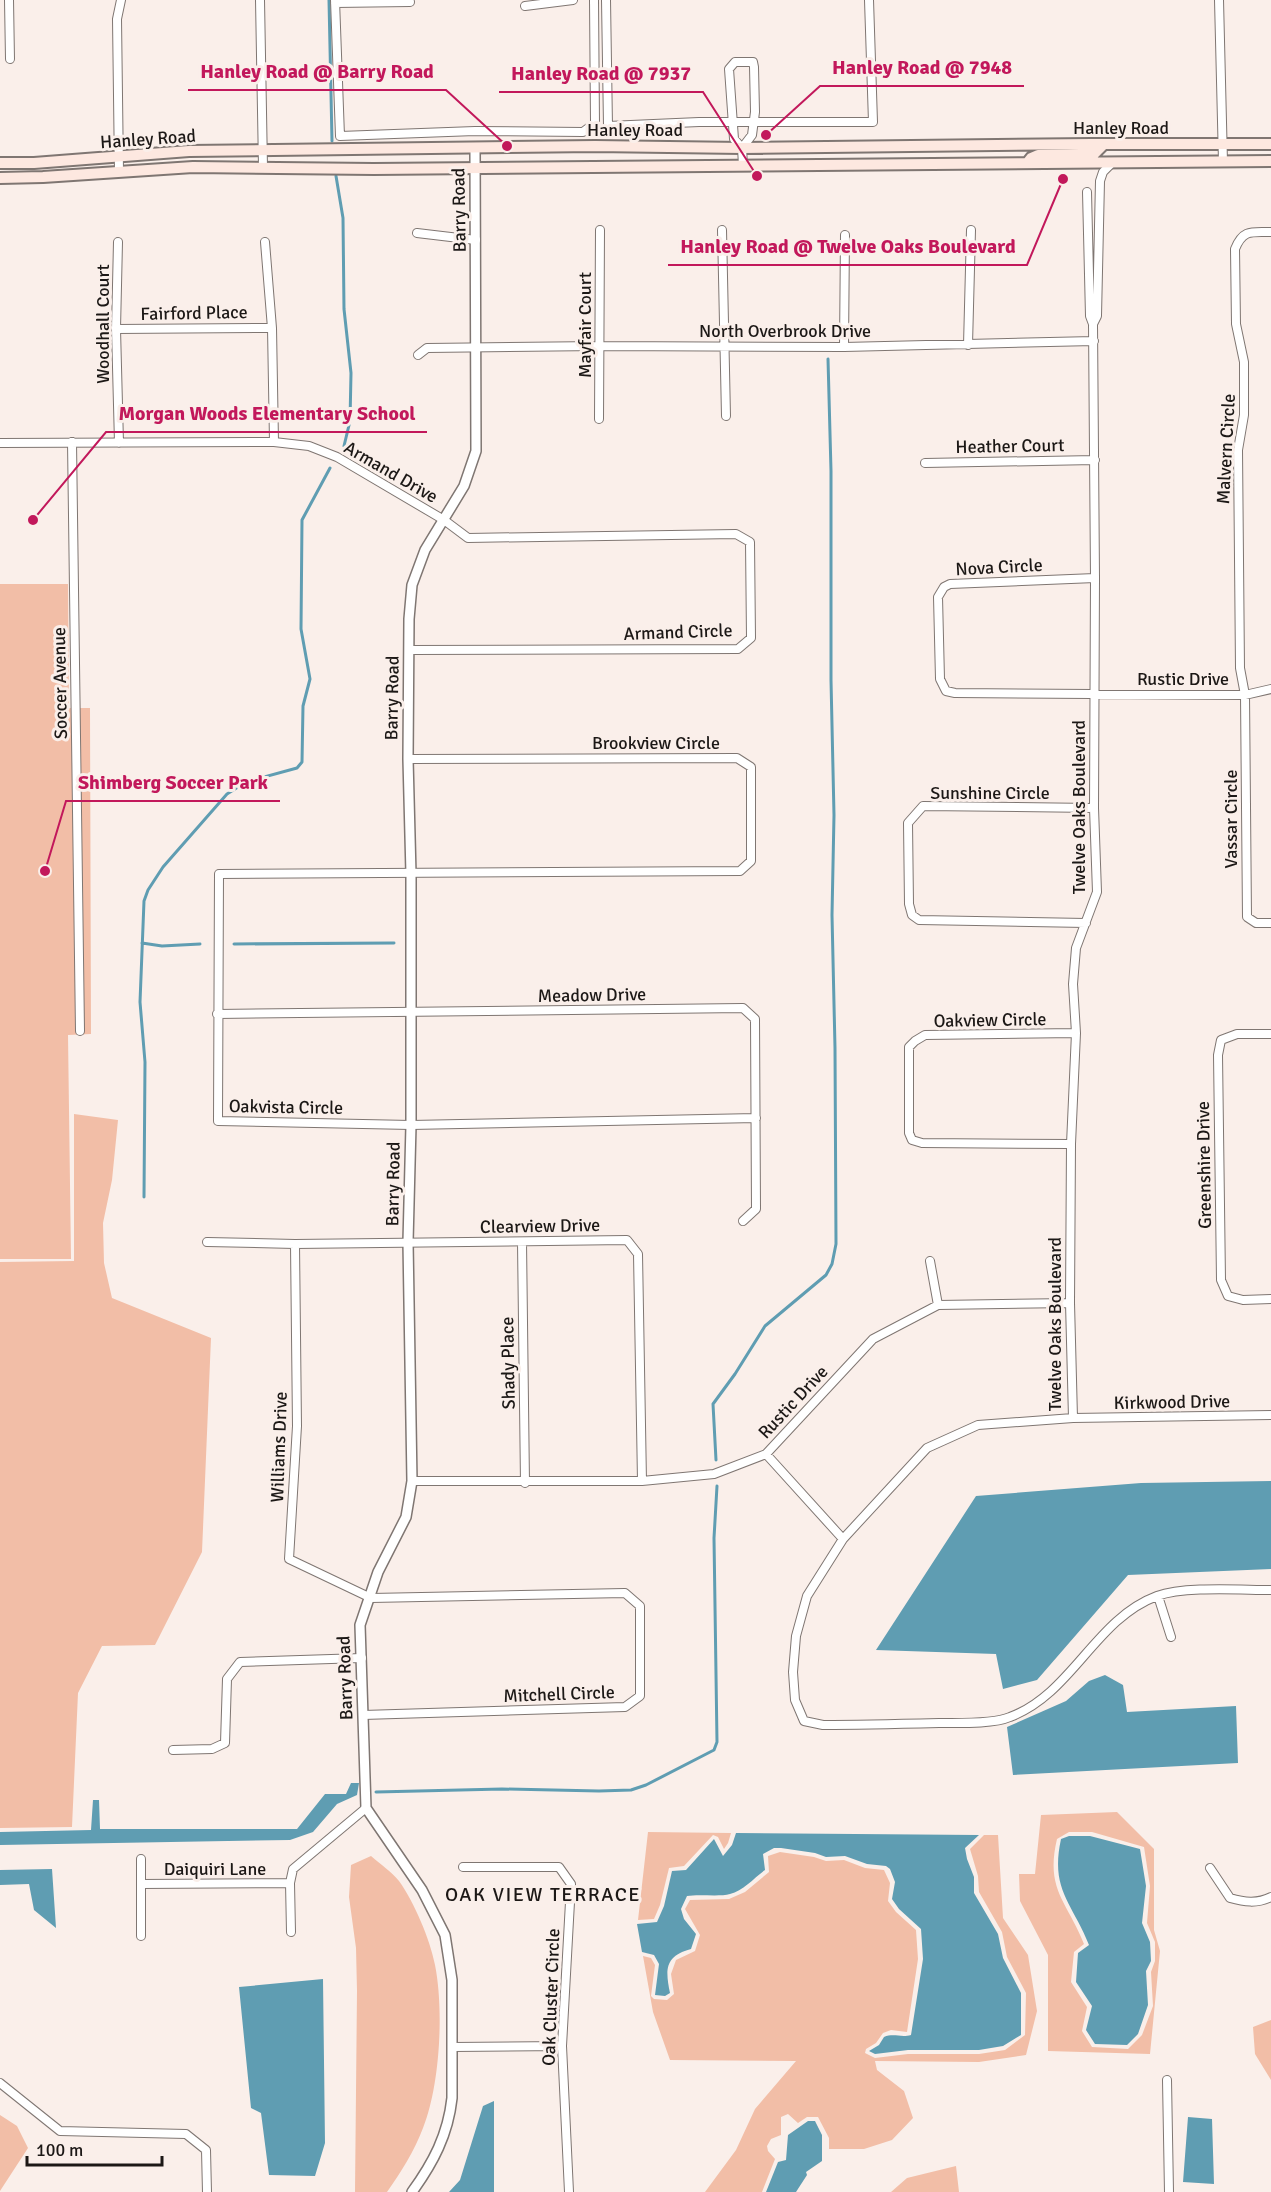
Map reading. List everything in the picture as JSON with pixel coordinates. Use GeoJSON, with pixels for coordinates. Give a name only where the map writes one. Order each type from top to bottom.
{"type":"FeatureCollection","features":[{"type":"Feature","properties":{"kind":"main road"},"geometry":{"type":"LineString","coordinates":[[1027,163],[1038,155],[1094,154],[1104,144]]}},
{"type":"Feature","properties":{"kind":"main road","name":"Hanley Road"},"geometry":{"type":"LineString","coordinates":[[0,163],[34,163],[189,151],[263,152],[595,146],[742,148],[1271,144]]}},
{"type":"Feature","properties":{"kind":"main road","name":"Hanley Road"},"geometry":{"type":"LineString","coordinates":[[0,178],[193,167],[263,166],[352,169],[1271,161]]}},
{"type":"Feature","properties":{"kind":"street"},"geometry":{"type":"LineString","coordinates":[[9,0],[10,59]]}},
{"type":"Feature","properties":{"kind":"street"},"geometry":{"type":"LineString","coordinates":[[119,172],[117,19],[121,0]]}},
{"type":"Feature","properties":{"kind":"street"},"geometry":{"type":"LineString","coordinates":[[260,0],[263,166]]}},
{"type":"Feature","properties":{"kind":"street"},"geometry":{"type":"LineString","coordinates":[[525,6],[573,0]]}},
{"type":"Feature","properties":{"kind":"street"},"geometry":{"type":"LineString","coordinates":[[410,2],[335,2],[340,136],[475,131],[583,132],[595,123],[594,0]]}},
{"type":"Feature","properties":{"kind":"street"},"geometry":{"type":"LineString","coordinates":[[606,0],[608,126],[699,122],[732,124],[873,122],[869,0]]}},
{"type":"Feature","properties":{"kind":"street"},"geometry":{"type":"LineString","coordinates":[[1219,0],[1223,162]]}},
{"type":"Feature","properties":{"kind":"street"},"geometry":{"type":"LineString","coordinates":[[742,148],[752,135],[753,62],[735,62],[729,69],[734,139],[742,148],[743,165]]}},
{"type":"Feature","properties":{"kind":"street"},"geometry":{"type":"LineString","coordinates":[[475,131],[475,148]]}},
{"type":"Feature","properties":{"kind":"street","name":"Barry Road"},"geometry":{"type":"LineString","coordinates":[[366,1808],[360,1625],[378,1572],[406,1517],[412,1481],[408,1242],[411,1125],[409,619],[412,585],[425,550],[464,486],[476,451],[475,148]]}},
{"type":"Feature","properties":{"kind":"street","name":"Twelve Oaks Boulevard"},"geometry":{"type":"LineString","coordinates":[[1093,324],[1097,316],[1100,181],[1103,172],[1112,163]]}},
{"type":"Feature","properties":{"kind":"street","name":"Twelve Oaks Boulevard"},"geometry":{"type":"LineString","coordinates":[[1087,192],[1090,316],[1094,340],[1094,808],[1097,892],[1076,948],[1073,984],[1076,1034],[1071,1143],[1070,1303],[1073,1418],[978,1425],[927,1448],[843,1539],[807,1596],[796,1636],[793,1672],[795,1700],[804,1721],[823,1725],[968,1723],[1009,1718],[1043,1698],[1064,1679],[1115,1623],[1140,1605],[1158,1596],[1196,1590],[1271,1590]]}},
{"type":"Feature","properties":{"kind":"street"},"geometry":{"type":"LineString","coordinates":[[1087,214],[1100,214]]}},
{"type":"Feature","properties":{"kind":"street","name":"Mayfair Court"},"geometry":{"type":"LineString","coordinates":[[599,419],[600,230]]}},
{"type":"Feature","properties":{"kind":"street"},"geometry":{"type":"LineString","coordinates":[[722,230],[726,416]]}},
{"type":"Feature","properties":{"kind":"street"},"geometry":{"type":"LineString","coordinates":[[968,345],[971,230]]}},
{"type":"Feature","properties":{"kind":"street","name":"Malvern Circle"},"geometry":{"type":"LineString","coordinates":[[1245,695],[1240,668],[1238,461],[1244,415],[1244,362],[1236,324],[1235,249],[1240,238],[1250,232],[1271,232]]}},
{"type":"Feature","properties":{"kind":"street"},"geometry":{"type":"LineString","coordinates":[[417,233],[476,240]]}},
{"type":"Feature","properties":{"kind":"street"},"geometry":{"type":"LineString","coordinates":[[844,347],[845,235]]}},
{"type":"Feature","properties":{"kind":"street","name":"Woodhall Court"},"geometry":{"type":"LineString","coordinates":[[118,242],[116,329],[119,443]]}},
{"type":"Feature","properties":{"kind":"street"},"geometry":{"type":"LineString","coordinates":[[265,242],[272,328],[274,442]]}},
{"type":"Feature","properties":{"kind":"street","name":"Fairford Place"},"geometry":{"type":"LineString","coordinates":[[116,329],[272,328]]}},
{"type":"Feature","properties":{"kind":"street","name":"North Overbrook Drive"},"geometry":{"type":"LineString","coordinates":[[418,355],[427,348],[844,347],[1094,340]]}},
{"type":"Feature","properties":{"kind":"street","name":"Soccer Avenue"},"geometry":{"type":"LineString","coordinates":[[72,442],[80,1031]]}},
{"type":"Feature","properties":{"kind":"street","name":"Armand Drive"},"geometry":{"type":"LineString","coordinates":[[0,443],[274,442],[309,446],[337,457],[444,520]]}},
{"type":"Feature","properties":{"kind":"street","name":"Heather Court"},"geometry":{"type":"LineString","coordinates":[[925,463],[1095,460]]}},
{"type":"Feature","properties":{"kind":"street","name":"Armand Circle"},"geometry":{"type":"LineString","coordinates":[[409,650],[738,649],[751,638],[750,542],[736,534],[468,538],[444,520]]}},
{"type":"Feature","properties":{"kind":"street","name":"Nova Circle"},"geometry":{"type":"LineString","coordinates":[[1094,694],[955,693],[946,691],[940,679],[939,597],[944,587],[950,584],[1095,578]]}},
{"type":"Feature","properties":{"kind":"street","name":"Rustic Drive"},"geometry":{"type":"LineString","coordinates":[[1094,694],[1245,695],[1271,689]]}},
{"type":"Feature","properties":{"kind":"street","name":"Vassar Circle"},"geometry":{"type":"LineString","coordinates":[[1245,695],[1247,917],[1256,923],[1271,923]]}},
{"type":"Feature","properties":{"kind":"street","name":"Brookview Circle"},"geometry":{"type":"LineString","coordinates":[[408,759],[737,758],[751,767],[752,861],[740,871],[411,874]]}},
{"type":"Feature","properties":{"kind":"street","name":"Sunshine Circle"},"geometry":{"type":"LineString","coordinates":[[1086,923],[919,920],[912,915],[909,904],[908,823],[923,807],[1094,808]]}},
{"type":"Feature","properties":{"kind":"street","name":"Oakvista Circle"},"geometry":{"type":"LineString","coordinates":[[411,874],[219,874],[218,1121],[411,1125],[756,1118]]}},
{"type":"Feature","properties":{"kind":"street","name":"Meadow Drive"},"geometry":{"type":"LineString","coordinates":[[217,1014],[743,1008],[755,1019],[756,1118],[756,1209],[743,1221]]}},
{"type":"Feature","properties":{"kind":"street","name":"Oakview Circle"},"geometry":{"type":"LineString","coordinates":[[1071,1143],[922,1143],[912,1140],[909,1133],[909,1047],[925,1035],[1076,1034]]}},
{"type":"Feature","properties":{"kind":"street","name":"Greenshire Drive"},"geometry":{"type":"LineString","coordinates":[[1271,1034],[1237,1034],[1221,1040],[1218,1055],[1221,1280],[1228,1296],[1244,1300],[1271,1299]]}},
{"type":"Feature","properties":{"kind":"street","name":"Clearview Drive"},"geometry":{"type":"LineString","coordinates":[[207,1242],[296,1244],[627,1240],[638,1254],[642,1481]]}},
{"type":"Feature","properties":{"kind":"street","name":"Shady Place"},"geometry":{"type":"LineString","coordinates":[[522,1242],[525,1483]]}},
{"type":"Feature","properties":{"kind":"street","name":"Williams Drive"},"geometry":{"type":"LineString","coordinates":[[296,1244],[297,1426],[289,1559],[371,1598]]}},
{"type":"Feature","properties":{"kind":"street"},"geometry":{"type":"LineString","coordinates":[[930,1261],[938,1305]]}},
{"type":"Feature","properties":{"kind":"street","name":"Rustic Drive"},"geometry":{"type":"LineString","coordinates":[[412,1481],[525,1483],[642,1481],[714,1474],[766,1454],[873,1339],[938,1305],[1070,1303]]}},
{"type":"Feature","properties":{"kind":"street","name":"Kirkwood Drive"},"geometry":{"type":"LineString","coordinates":[[1073,1418],[1271,1415]]}},
{"type":"Feature","properties":{"kind":"street"},"geometry":{"type":"LineString","coordinates":[[766,1454],[843,1539]]}},
{"type":"Feature","properties":{"kind":"street","name":"Mitchell Circle"},"geometry":{"type":"LineString","coordinates":[[363,1714],[625,1707],[640,1696],[640,1606],[625,1593],[371,1598]]}},
{"type":"Feature","properties":{"kind":"street"},"geometry":{"type":"LineString","coordinates":[[1158,1596],[1171,1637]]}},
{"type":"Feature","properties":{"kind":"street"},"geometry":{"type":"LineString","coordinates":[[173,1750],[212,1749],[225,1743],[227,1679],[240,1662],[362,1658]]}},
{"type":"Feature","properties":{"kind":"street"},"geometry":{"type":"LineString","coordinates":[[291,1932],[290,1883],[293,1869],[366,1808],[422,1890],[445,1935],[452,1980],[453,2047],[450,2115],[432,2164],[412,2192]]}},
{"type":"Feature","properties":{"kind":"street"},"geometry":{"type":"LineString","coordinates":[[141,1859],[141,1936]]}},
{"type":"Feature","properties":{"kind":"street","name":"Oak Cluster Circle"},"geometry":{"type":"LineString","coordinates":[[463,1867],[559,1867],[571,1884],[562,2046],[569,2192]]}},
{"type":"Feature","properties":{"kind":"street"},"geometry":{"type":"LineString","coordinates":[[1210,1868],[1230,1898],[1244,1902],[1262,1901],[1271,1897]]}},
{"type":"Feature","properties":{"kind":"street","name":"Daiquiri Lane"},"geometry":{"type":"LineString","coordinates":[[141,1884],[290,1883]]}},
{"type":"Feature","properties":{"kind":"street"},"geometry":{"type":"LineString","coordinates":[[453,2047],[562,2046]]}},
{"type":"Feature","properties":{"kind":"street"},"geometry":{"type":"LineString","coordinates":[[1167,2080],[1169,2192]]}},
{"type":"Feature","properties":{"kind":"street"},"geometry":{"type":"LineString","coordinates":[[0,2083],[60,2131],[186,2134],[207,2150],[207,2192]]}},
{"type":"Feature","properties":{"kind":"shaded area"},"geometry":{"type":"Polygon","coordinates":[[[0,584],[68,584],[69,708],[90,708],[91,1034],[68,1035],[71,1259],[0,1259],[0,584]]]}},
{"type":"Feature","properties":{"kind":"shaded area"},"geometry":{"type":"Polygon","coordinates":[[[74,1114],[118,1120],[112,1180],[103,1223],[104,1263],[112,1298],[211,1338],[202,1552],[155,1645],[102,1646],[78,1693],[72,1827],[0,1828],[0,1262],[74,1261],[74,1114]]]}},
{"type":"Feature","properties":{"kind":"shaded area"},"geometry":{"type":"Polygon","coordinates":[[[1117,1812],[1154,1849],[1154,1930],[1160,1951],[1150,2054],[1048,2051],[1048,1955],[1020,1901],[1019,1874],[1035,1874],[1041,1815],[1117,1812]],[[1069,1832],[1057,1839],[1054,1856],[1056,1883],[1084,1944],[1074,1952],[1071,1982],[1087,2007],[1082,2031],[1092,2047],[1128,2049],[1142,2035],[1153,2006],[1151,1972],[1155,1961],[1155,1942],[1147,1923],[1150,1886],[1144,1847],[1092,1832],[1069,1832]]]}},
{"type":"Feature","properties":{"kind":"shaded area"},"geometry":{"type":"Polygon","coordinates":[[[648,1832],[731,1833],[724,1849],[718,1837],[713,1835],[684,1866],[669,1868],[660,1905],[654,1919],[638,1920],[648,1832]]]}},
{"type":"Feature","properties":{"kind":"shaded area"},"geometry":{"type":"Polygon","coordinates":[[[984,1835],[998,1835],[1003,1918],[1028,1955],[1037,2011],[1026,2055],[979,2062],[875,2061],[877,2070],[904,2091],[913,2118],[892,2140],[864,2149],[829,2149],[829,2138],[818,2117],[807,2117],[798,2123],[788,2114],[781,2117],[781,2135],[771,2139],[767,2146],[775,2159],[762,2192],[705,2192],[736,2150],[755,2109],[796,2061],[670,2060],[653,2012],[643,1956],[651,1958],[655,1965],[651,1996],[654,1999],[667,2000],[674,1994],[671,1974],[676,1960],[695,1951],[700,1935],[685,1909],[690,1900],[729,1899],[745,1892],[769,1872],[768,1856],[780,1852],[826,1861],[844,1860],[865,1868],[884,1870],[890,1883],[888,1901],[896,1912],[916,1930],[918,1959],[907,2032],[891,2030],[883,2033],[876,2043],[866,2049],[865,2053],[875,2058],[908,2054],[979,2054],[1005,2050],[1025,2035],[1026,1993],[1007,1957],[1002,1932],[979,1892],[978,1876],[970,1849],[984,1835]]]}},
{"type":"Feature","properties":{"kind":"shaded area"},"geometry":{"type":"Polygon","coordinates":[[[371,1856],[399,1881],[405,1890],[416,1910],[429,1944],[438,1983],[439,2048],[429,2111],[407,2162],[387,2192],[355,2192],[357,1991],[356,1948],[349,1897],[351,1865],[371,1856]]]}},
{"type":"Feature","properties":{"kind":"shaded area"},"geometry":{"type":"Polygon","coordinates":[[[1271,2020],[1271,2080],[1255,2054],[1253,2027],[1271,2020]]]}},
{"type":"Feature","properties":{"kind":"shaded area"},"geometry":{"type":"Polygon","coordinates":[[[0,2115],[17,2126],[28,2148],[0,2191],[0,2115]]]}},
{"type":"Feature","properties":{"kind":"shaded area"},"geometry":{"type":"Polygon","coordinates":[[[956,2166],[959,2192],[891,2192],[907,2178],[956,2166]]]}},
{"type":"Feature","properties":{"kind":"water"},"geometry":{"type":"Polygon","coordinates":[[[1271,1481],[1271,1569],[1128,1575],[1037,1680],[1003,1689],[996,1654],[876,1650],[976,1496],[1141,1483],[1271,1481]]]}},
{"type":"Feature","properties":{"kind":"water"},"geometry":{"type":"Polygon","coordinates":[[[1105,1675],[1123,1685],[1127,1712],[1236,1706],[1238,1763],[1013,1775],[1007,1727],[1066,1701],[1089,1681],[1105,1675]]]}},
{"type":"Feature","properties":{"kind":"water"},"geometry":{"type":"Polygon","coordinates":[[[351,1783],[359,1783],[357,1795],[337,1804],[313,1832],[290,1840],[0,1845],[0,1832],[91,1830],[93,1800],[99,1800],[100,1829],[297,1829],[325,1794],[346,1794],[351,1783]]]}},
{"type":"Feature","properties":{"kind":"water"},"geometry":{"type":"Polygon","coordinates":[[[736,1833],[979,1835],[965,1848],[974,1877],[974,1893],[998,1934],[1003,1958],[1021,1993],[1021,2035],[1003,2046],[979,2050],[908,2050],[875,2054],[869,2051],[879,2045],[884,2037],[911,2035],[923,1959],[921,1929],[899,1909],[892,1899],[895,1882],[890,1869],[886,1866],[867,1864],[845,1856],[826,1857],[781,1848],[774,1848],[763,1854],[765,1870],[739,1890],[726,1895],[687,1896],[681,1909],[684,1919],[696,1934],[691,1949],[676,1955],[669,1965],[670,1993],[665,1996],[655,1995],[659,1964],[654,1955],[642,1952],[637,1924],[657,1922],[664,1906],[672,1871],[686,1870],[714,1839],[723,1856],[732,1845],[736,1833]]]}},
{"type":"Feature","properties":{"kind":"water"},"geometry":{"type":"Polygon","coordinates":[[[1069,1836],[1090,1836],[1140,1849],[1146,1886],[1142,1923],[1150,1942],[1151,1961],[1146,1971],[1148,2005],[1138,2034],[1127,2045],[1095,2044],[1086,2030],[1092,2006],[1076,1982],[1078,1953],[1089,1945],[1064,1895],[1058,1871],[1061,1839],[1069,1836]]]}},
{"type":"Feature","properties":{"kind":"water"},"geometry":{"type":"Polygon","coordinates":[[[52,1869],[56,1928],[34,1910],[29,1884],[0,1885],[0,1870],[52,1869]]]}},
{"type":"Feature","properties":{"kind":"water"},"geometry":{"type":"Polygon","coordinates":[[[323,1979],[325,2143],[315,2176],[269,2175],[261,2113],[251,2108],[239,1987],[323,1979]]]}},
{"type":"Feature","properties":{"kind":"water"},"geometry":{"type":"Polygon","coordinates":[[[494,2101],[494,2192],[449,2192],[460,2180],[483,2106],[494,2101]]]}},
{"type":"Feature","properties":{"kind":"water"},"geometry":{"type":"Polygon","coordinates":[[[1188,2117],[1212,2119],[1214,2184],[1183,2182],[1188,2117]]]}},
{"type":"Feature","properties":{"kind":"water"},"geometry":{"type":"Polygon","coordinates":[[[808,2121],[815,2121],[822,2135],[822,2161],[806,2172],[807,2175],[796,2192],[766,2192],[778,2162],[786,2160],[788,2135],[808,2121]]]}},
{"type":"Feature","properties":{"kind":"waterway"},"geometry":{"type":"LineString","coordinates":[[329,0],[332,141]]}},
{"type":"Feature","properties":{"kind":"waterway"},"geometry":{"type":"LineString","coordinates":[[336,176],[343,218],[344,309],[351,373],[350,421],[344,446]]}},
{"type":"Feature","properties":{"kind":"waterway"},"geometry":{"type":"LineString","coordinates":[[716,1460],[713,1404],[765,1326],[826,1275],[832,1264],[836,1244],[832,915],[834,815],[831,680],[831,471],[828,359]]}},
{"type":"Feature","properties":{"kind":"waterway"},"geometry":{"type":"LineString","coordinates":[[144,1197],[145,1062],[140,1002],[144,901],[148,890],[163,867],[227,794],[246,782],[297,768],[302,762],[303,706],[310,679],[301,629],[302,520],[330,468]]}},
{"type":"Feature","properties":{"kind":"waterway"},"geometry":{"type":"LineString","coordinates":[[142,943],[162,946],[200,944]]}},
{"type":"Feature","properties":{"kind":"waterway"},"geometry":{"type":"LineString","coordinates":[[234,944],[394,943]]}},
{"type":"Feature","properties":{"kind":"waterway"},"geometry":{"type":"LineString","coordinates":[[376,1792],[502,1789],[631,1790],[646,1785],[714,1750],[717,1742],[714,1538],[717,1486]]}},
{"type":"Feature","properties":{"kind":"place","name":"Hanley Road @ 7948"},"geometry":{"type":"Point","coordinates":[766,135]}},
{"type":"Feature","properties":{"kind":"place","name":"Hanley Road @ Barry Road"},"geometry":{"type":"Point","coordinates":[507,146]}},
{"type":"Feature","properties":{"kind":"place","name":"Hanley Road @ 7937"},"geometry":{"type":"Point","coordinates":[757,176]}},
{"type":"Feature","properties":{"kind":"place","name":"Hanley Road @ Twelve Oaks Boulevard"},"geometry":{"type":"Point","coordinates":[1063,179]}},
{"type":"Feature","properties":{"kind":"place","name":"Morgan Woods Elementary School"},"geometry":{"type":"Point","coordinates":[33,520]}},
{"type":"Feature","properties":{"kind":"place","name":"Shimberg Soccer Park"},"geometry":{"type":"Point","coordinates":[45,871]}},
{"type":"Feature","properties":{"kind":"district","name":"OAK VIEW TERRACE"},"geometry":{"type":"Point","coordinates":[543,1894]}}]}
